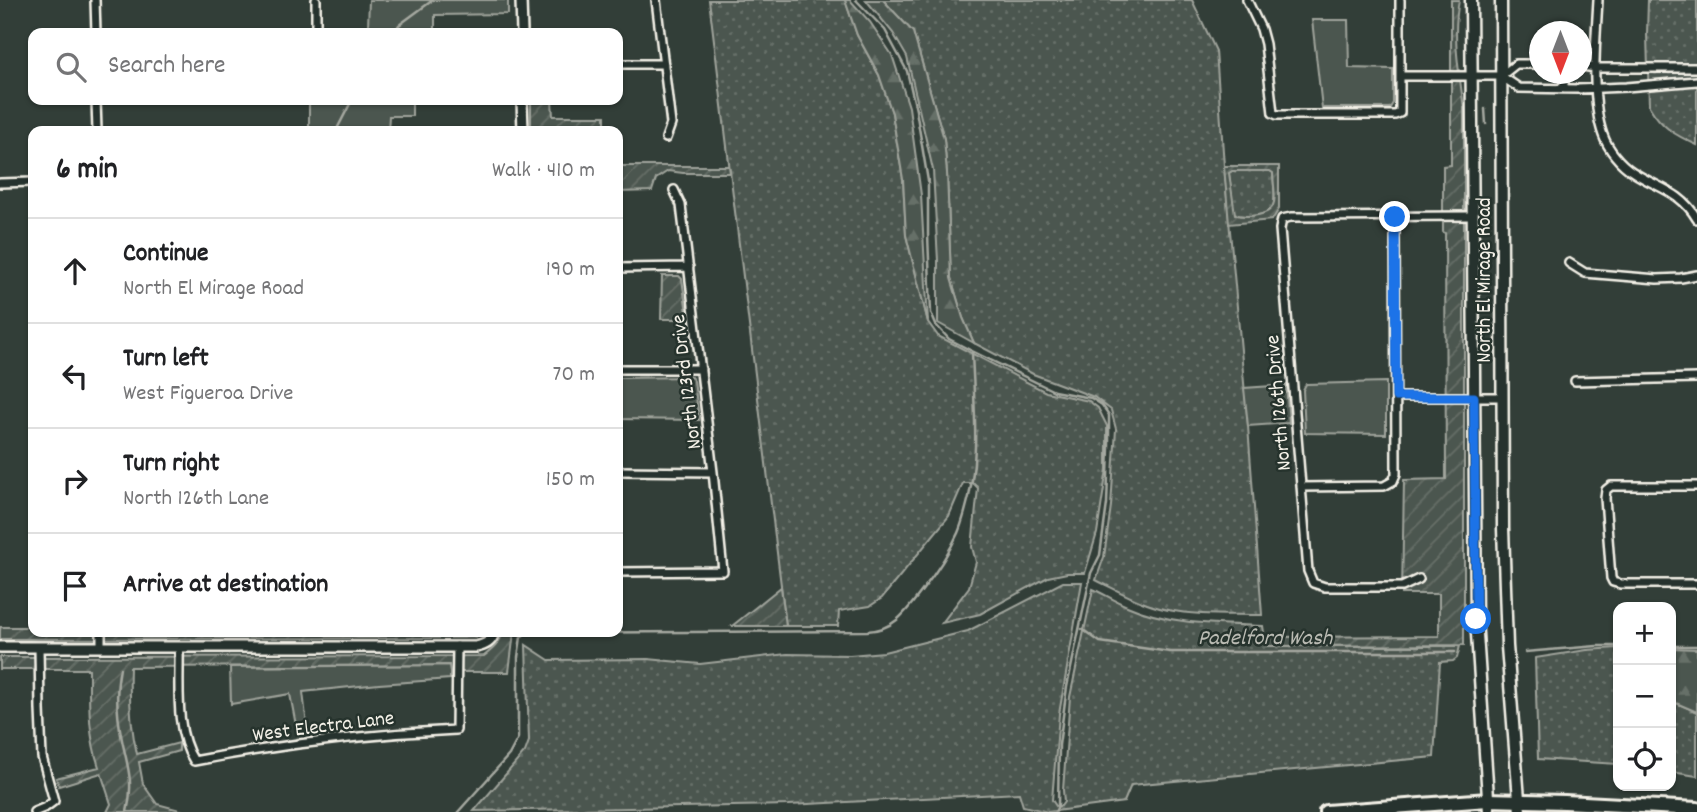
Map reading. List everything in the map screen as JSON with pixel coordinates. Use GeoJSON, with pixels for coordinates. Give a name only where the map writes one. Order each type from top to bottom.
{"type":"FeatureCollection","features":[{"type":"Feature","properties":{"kind":"highway"},"geometry":{"type":"LineString","coordinates":[[1326,812],[1488,806],[1697,809]]}},
{"type":"Feature","properties":{"kind":"main road","name":"North El Mirage Road"},"geometry":{"type":"LineString","coordinates":[[1471,0],[1477,631],[1488,806]]}},
{"type":"Feature","properties":{"kind":"main road","name":"North El Mirage Road"},"geometry":{"type":"LineString","coordinates":[[1501,0],[1503,528],[1507,646],[1519,806]]}},
{"type":"Feature","properties":{"kind":"street"},"geometry":{"type":"LineString","coordinates":[[95,0],[96,28]]}},
{"type":"Feature","properties":{"kind":"street"},"geometry":{"type":"LineString","coordinates":[[316,0],[316,28]]}},
{"type":"Feature","properties":{"kind":"street"},"geometry":{"type":"LineString","coordinates":[[521,0],[522,28]]}},
{"type":"Feature","properties":{"kind":"street"},"geometry":{"type":"LineString","coordinates":[[656,0],[671,124],[666,138]]}},
{"type":"Feature","properties":{"kind":"street"},"geometry":{"type":"LineString","coordinates":[[1247,0],[1265,44],[1273,113],[1277,115],[1400,113],[1400,0]]}},
{"type":"Feature","properties":{"kind":"street"},"geometry":{"type":"LineString","coordinates":[[1598,0],[1595,58],[1598,113],[1602,132],[1621,163],[1635,174],[1671,191],[1686,203],[1697,219]]}},
{"type":"Feature","properties":{"kind":"street"},"geometry":{"type":"LineString","coordinates":[[623,64],[664,64]]}},
{"type":"Feature","properties":{"kind":"street"},"geometry":{"type":"LineString","coordinates":[[1502,76],[1516,64],[1529,64]]}},
{"type":"Feature","properties":{"kind":"street"},"geometry":{"type":"LineString","coordinates":[[1592,70],[1697,68]]}},
{"type":"Feature","properties":{"kind":"street"},"geometry":{"type":"LineString","coordinates":[[1400,76],[1502,76],[1519,88],[1564,89],[1697,81]]}},
{"type":"Feature","properties":{"kind":"street"},"geometry":{"type":"LineString","coordinates":[[1564,84],[1564,89]]}},
{"type":"Feature","properties":{"kind":"street"},"geometry":{"type":"LineString","coordinates":[[96,105],[97,126]]}},
{"type":"Feature","properties":{"kind":"street"},"geometry":{"type":"LineString","coordinates":[[522,105],[523,126]]}},
{"type":"Feature","properties":{"kind":"street"},"geometry":{"type":"LineString","coordinates":[[0,183],[28,182]]}},
{"type":"Feature","properties":{"kind":"street","name":"North 123rd Drive"},"geometry":{"type":"LineString","coordinates":[[623,572],[723,571],[689,267],[681,205],[674,190]]}},
{"type":"Feature","properties":{"kind":"street"},"geometry":{"type":"LineString","coordinates":[[1301,486],[1384,486],[1393,481],[1396,474],[1395,217],[1472,216]]}},
{"type":"Feature","properties":{"kind":"street","name":"North 126th Drive"},"geometry":{"type":"LineString","coordinates":[[1395,217],[1291,217],[1282,219],[1280,237],[1308,571],[1313,583],[1325,587],[1402,587],[1419,579]]}},
{"type":"Feature","properties":{"kind":"street"},"geometry":{"type":"LineString","coordinates":[[1569,263],[1586,273],[1657,279],[1697,275]]}},
{"type":"Feature","properties":{"kind":"street"},"geometry":{"type":"LineString","coordinates":[[623,268],[689,267]]}},
{"type":"Feature","properties":{"kind":"street"},"geometry":{"type":"LineString","coordinates":[[623,369],[701,369]]}},
{"type":"Feature","properties":{"kind":"street"},"geometry":{"type":"LineString","coordinates":[[1575,381],[1697,378]]}},
{"type":"Feature","properties":{"kind":"street"},"geometry":{"type":"LineString","coordinates":[[1396,397],[1502,397]]}},
{"type":"Feature","properties":{"kind":"street"},"geometry":{"type":"LineString","coordinates":[[623,471],[713,472]]}},
{"type":"Feature","properties":{"kind":"street"},"geometry":{"type":"LineString","coordinates":[[1697,486],[1611,486],[1606,490],[1613,582],[1697,584]]}},
{"type":"Feature","properties":{"kind":"street"},"geometry":{"type":"LineString","coordinates":[[101,637],[101,647]]}},
{"type":"Feature","properties":{"kind":"street"},"geometry":{"type":"LineString","coordinates":[[0,647],[476,647],[485,645],[491,637]]}},
{"type":"Feature","properties":{"kind":"street","name":"West Electra Lane"},"geometry":{"type":"LineString","coordinates":[[180,647],[181,724],[187,750],[194,761],[316,741],[456,730],[457,646]]}},
{"type":"Feature","properties":{"kind":"street"},"geometry":{"type":"LineString","coordinates":[[34,812],[54,801],[42,757],[40,647]]}},
{"type":"Feature","properties":{"kind":"green space"},"geometry":{"type":"Polygon","coordinates":[[[369,0],[508,0],[508,14],[435,15],[435,28],[325,28],[368,27],[369,0]]]}},
{"type":"Feature","properties":{"kind":"green space"},"geometry":{"type":"Polygon","coordinates":[[[709,0],[845,0],[857,35],[879,75],[892,113],[903,179],[906,235],[928,322],[938,336],[1046,392],[1089,401],[1098,408],[1107,426],[1107,469],[1097,533],[1085,573],[1048,577],[980,614],[942,623],[969,587],[976,562],[972,547],[978,488],[973,483],[963,483],[949,516],[882,598],[870,606],[839,611],[838,626],[786,626],[709,0]]]}},
{"type":"Feature","properties":{"kind":"green space"},"geometry":{"type":"Polygon","coordinates":[[[845,0],[850,0],[870,22],[892,55],[909,107],[921,195],[928,322],[906,235],[903,179],[892,113],[879,75],[857,35],[845,0]]]}},
{"type":"Feature","properties":{"kind":"green space"},"geometry":{"type":"Polygon","coordinates":[[[866,0],[883,0],[913,32],[944,139],[951,278],[974,343],[938,323],[933,170],[907,57],[893,33],[866,0]]]}},
{"type":"Feature","properties":{"kind":"green space"},"geometry":{"type":"Polygon","coordinates":[[[883,0],[1192,0],[1216,51],[1262,615],[1203,614],[1158,608],[1096,580],[1104,557],[1111,506],[1116,429],[1111,410],[1094,397],[1033,374],[974,343],[951,278],[944,139],[913,32],[883,0]]]}},
{"type":"Feature","properties":{"kind":"green space"},"geometry":{"type":"Polygon","coordinates":[[[1451,0],[1459,0],[1456,40],[1464,108],[1464,645],[1266,646],[1264,637],[1439,636],[1439,594],[1402,594],[1404,480],[1446,479],[1443,166],[1451,165],[1451,0]]]}},
{"type":"Feature","properties":{"kind":"green space"},"geometry":{"type":"Polygon","coordinates":[[[1648,0],[1697,0],[1697,145],[1670,130],[1649,106],[1648,0]]]}},
{"type":"Feature","properties":{"kind":"green space"},"geometry":{"type":"Polygon","coordinates":[[[1312,20],[1348,20],[1349,68],[1393,69],[1393,103],[1390,108],[1322,108],[1312,20]]]}},
{"type":"Feature","properties":{"kind":"green space"},"geometry":{"type":"Polygon","coordinates":[[[309,105],[412,105],[412,116],[389,116],[388,126],[309,126],[309,105]]]}},
{"type":"Feature","properties":{"kind":"green space"},"geometry":{"type":"Polygon","coordinates":[[[531,105],[552,105],[553,116],[605,116],[605,126],[531,126],[531,105]]]}},
{"type":"Feature","properties":{"kind":"green space"},"geometry":{"type":"Polygon","coordinates":[[[623,166],[729,166],[730,173],[668,171],[656,179],[652,191],[623,192],[623,166]]]}},
{"type":"Feature","properties":{"kind":"green space"},"geometry":{"type":"Polygon","coordinates":[[[1224,166],[1279,166],[1279,209],[1272,220],[1229,224],[1224,166]],[[1229,173],[1235,214],[1251,216],[1268,212],[1272,208],[1274,190],[1273,173],[1229,173]]]}},
{"type":"Feature","properties":{"kind":"green space"},"geometry":{"type":"Polygon","coordinates":[[[1229,173],[1273,173],[1275,197],[1268,212],[1251,216],[1234,214],[1229,173]]]}},
{"type":"Feature","properties":{"kind":"green space"},"geometry":{"type":"Polygon","coordinates":[[[662,276],[679,276],[682,279],[688,319],[661,319],[662,276]]]}},
{"type":"Feature","properties":{"kind":"green space"},"geometry":{"type":"Polygon","coordinates":[[[691,377],[694,381],[699,420],[623,419],[623,378],[691,377]]]}},
{"type":"Feature","properties":{"kind":"green space"},"geometry":{"type":"Polygon","coordinates":[[[1386,382],[1386,434],[1305,433],[1303,390],[1306,384],[1386,382]]]}},
{"type":"Feature","properties":{"kind":"green space"},"geometry":{"type":"Polygon","coordinates":[[[1286,385],[1289,423],[1248,426],[1244,388],[1286,385]]]}},
{"type":"Feature","properties":{"kind":"green space"},"geometry":{"type":"Polygon","coordinates":[[[1063,582],[1082,582],[1059,714],[1052,800],[1056,806],[1061,806],[1064,802],[1070,697],[1093,589],[1127,606],[1160,617],[1263,626],[1266,646],[1460,646],[1457,658],[1440,662],[1434,757],[1131,785],[1124,802],[1048,812],[1023,806],[1019,793],[789,805],[474,811],[525,752],[529,741],[526,645],[549,660],[648,659],[700,664],[787,654],[850,655],[884,652],[968,631],[1063,582]]]}},
{"type":"Feature","properties":{"kind":"green space"},"geometry":{"type":"Polygon","coordinates":[[[781,587],[786,626],[732,626],[781,587]]]}},
{"type":"Feature","properties":{"kind":"green space"},"geometry":{"type":"Polygon","coordinates":[[[0,627],[28,627],[28,637],[476,637],[475,638],[0,639],[0,627]]]}},
{"type":"Feature","properties":{"kind":"green space"},"geometry":{"type":"Polygon","coordinates":[[[513,637],[509,672],[450,672],[449,665],[130,667],[130,711],[137,754],[179,743],[179,751],[139,762],[143,784],[157,804],[187,812],[107,812],[111,804],[101,773],[59,786],[56,778],[99,767],[91,731],[89,669],[0,669],[0,657],[484,656],[500,639],[513,637]]]}},
{"type":"Feature","properties":{"kind":"green space"},"geometry":{"type":"Polygon","coordinates":[[[1613,648],[1613,764],[1538,759],[1535,658],[1613,648]]]}},
{"type":"Feature","properties":{"kind":"green space"},"geometry":{"type":"Polygon","coordinates":[[[1676,648],[1697,649],[1697,712],[1676,703],[1676,648]]]}},
{"type":"Feature","properties":{"kind":"green space"},"geometry":{"type":"Polygon","coordinates":[[[450,665],[450,679],[303,692],[308,734],[298,736],[290,694],[231,704],[230,667],[450,665]]]}},
{"type":"Feature","properties":{"kind":"green space"},"geometry":{"type":"Polygon","coordinates":[[[1676,703],[1697,712],[1697,776],[1676,773],[1676,703]]]}},
{"type":"Feature","properties":{"kind":"waterway"},"geometry":{"type":"LineString","coordinates":[[397,28],[433,0]]}},
{"type":"Feature","properties":{"kind":"waterway"},"geometry":{"type":"LineString","coordinates":[[856,0],[885,30],[907,71],[928,181],[931,313],[936,325],[949,339],[1054,391],[1091,398],[1102,405],[1109,415],[1107,504],[1100,555],[1091,573],[1067,687],[1059,745],[1058,806],[1055,812]]}},
{"type":"Feature","properties":{"kind":"waterway"},"geometry":{"type":"LineString","coordinates":[[339,126],[349,105]]}},
{"type":"Feature","properties":{"kind":"waterway"},"geometry":{"type":"LineString","coordinates":[[1485,109],[1486,124]]}},
{"type":"Feature","properties":{"kind":"waterway"},"geometry":{"type":"LineString","coordinates":[[623,632],[867,631],[885,627],[898,619],[941,563],[958,533],[965,512],[975,452],[972,352]]}},
{"type":"Feature","properties":{"kind":"waterway","name":"Padelford Wash"},"geometry":{"type":"LineString","coordinates":[[1082,629],[1100,642],[1170,652],[1455,652]]}},
{"type":"Feature","properties":{"kind":"waterway"},"geometry":{"type":"LineString","coordinates":[[458,812],[509,755],[518,738],[518,657],[521,637]]}},
{"type":"Feature","properties":{"kind":"waterway","name":"Padelford Wash"},"geometry":{"type":"LineString","coordinates":[[1525,652],[1613,646]]}},
{"type":"Feature","properties":{"kind":"waterway","name":"Padelford Wash"},"geometry":{"type":"LineString","coordinates":[[1676,646],[1697,646]]}},
{"type":"Feature","properties":{"kind":"waterway"},"geometry":{"type":"LineString","coordinates":[[120,668],[117,704],[129,776],[127,812]]}},
{"type":"Feature","properties":{"kind":"route"},"geometry":{"type":"LineString","coordinates":[[1395,217],[1396,397],[1474,397],[1476,619]]}}]}
